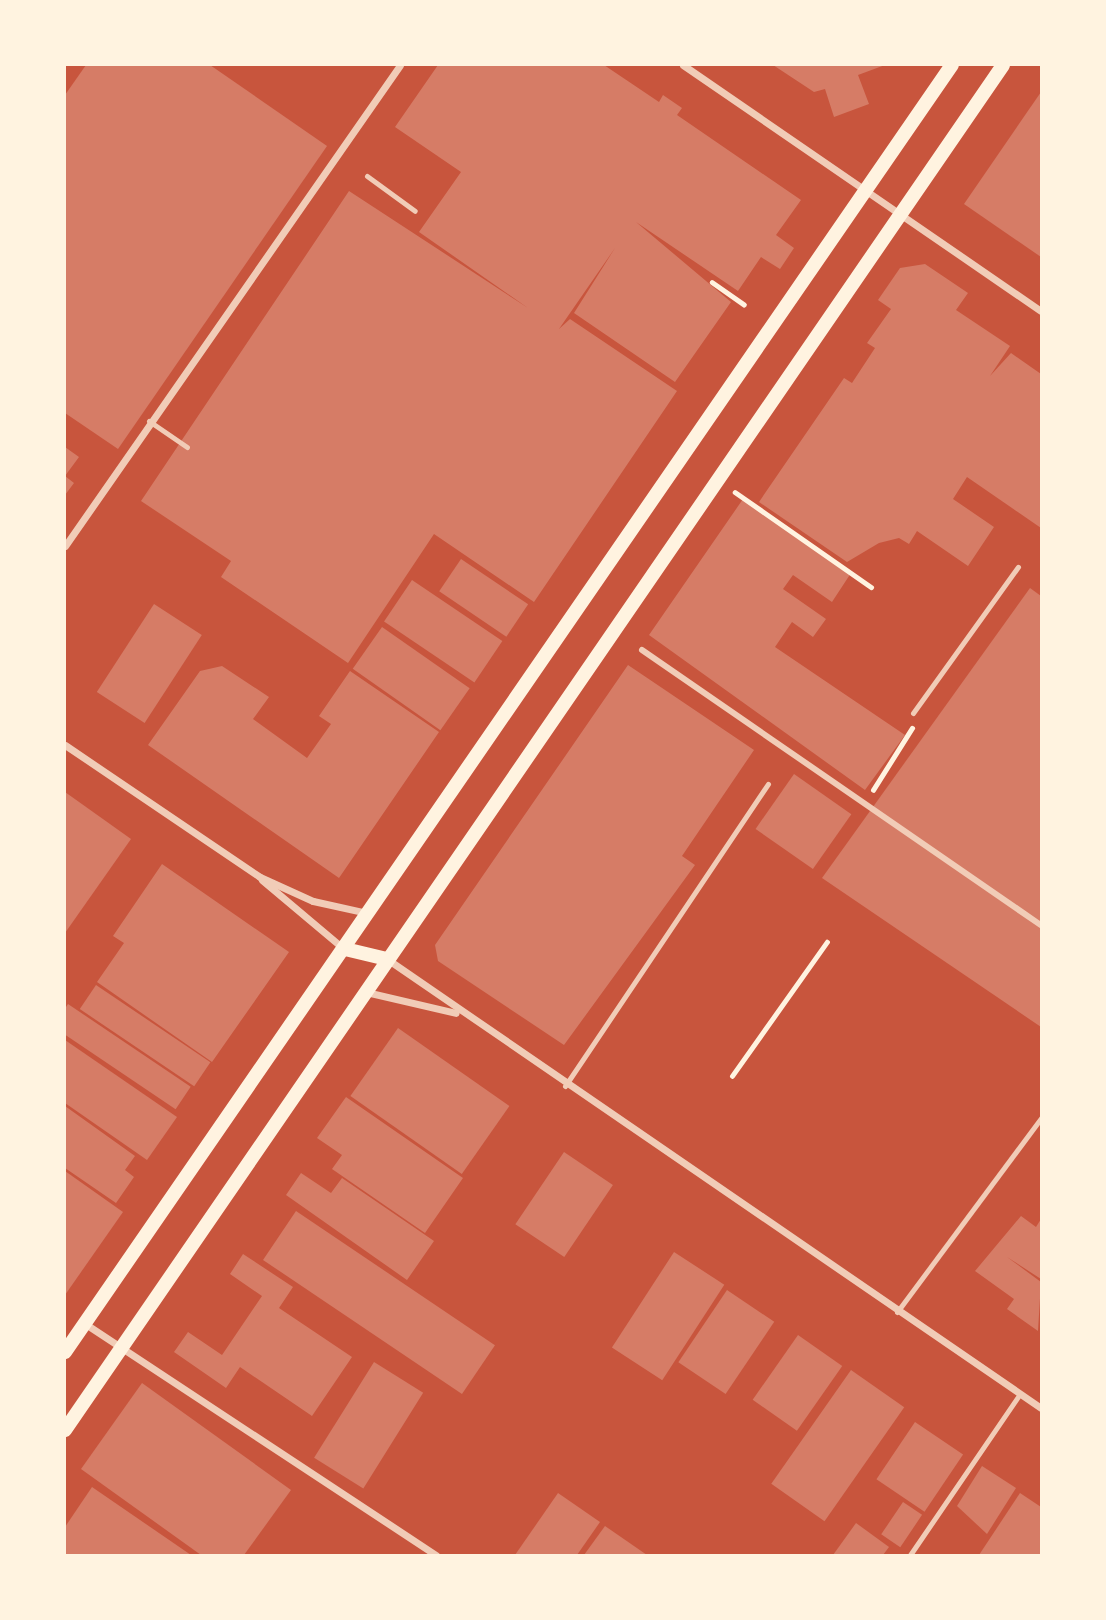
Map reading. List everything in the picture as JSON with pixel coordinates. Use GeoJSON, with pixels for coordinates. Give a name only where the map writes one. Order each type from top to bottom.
{"type":"FeatureCollection","features":[{"type":"Feature","properties":{"kind":"main road"},"geometry":{"type":"LineString","coordinates":[[65,1352],[952,65]]}},
{"type":"Feature","properties":{"kind":"main road"},"geometry":{"type":"LineString","coordinates":[[65,1430],[1003,65]]}},
{"type":"Feature","properties":{"kind":"main road"},"geometry":{"type":"LineString","coordinates":[[345,949],[387,959]]}},
{"type":"Feature","properties":{"kind":"street"},"geometry":{"type":"LineString","coordinates":[[65,546],[149,421],[400,65]]}},
{"type":"Feature","properties":{"kind":"street"},"geometry":{"type":"LineString","coordinates":[[683,65],[1041,311]]}},
{"type":"Feature","properties":{"kind":"street"},"geometry":{"type":"LineString","coordinates":[[642,650],[1041,925]]}},
{"type":"Feature","properties":{"kind":"street"},"geometry":{"type":"LineString","coordinates":[[65,746],[260,877],[313,901],[369,913]]}},
{"type":"Feature","properties":{"kind":"street"},"geometry":{"type":"LineString","coordinates":[[260,877],[279,900],[345,949]]}},
{"type":"Feature","properties":{"kind":"street"},"geometry":{"type":"LineString","coordinates":[[387,959],[460,1014],[1041,1408]]}},
{"type":"Feature","properties":{"kind":"street"},"geometry":{"type":"LineString","coordinates":[[364,992],[417,999],[460,1014]]}},
{"type":"Feature","properties":{"kind":"street"},"geometry":{"type":"LineString","coordinates":[[84,1323],[436,1555]]}},
{"type":"Feature","properties":{"kind":"lane"},"geometry":{"type":"LineString","coordinates":[[367,176],[415,211]]}},
{"type":"Feature","properties":{"kind":"lane"},"geometry":{"type":"LineString","coordinates":[[149,421],[187,447]]}},
{"type":"Feature","properties":{"kind":"lane"},"geometry":{"type":"LineString","coordinates":[[913,713],[1018,567]]}},
{"type":"Feature","properties":{"kind":"lane"},"geometry":{"type":"LineString","coordinates":[[565,1086],[768,784]]}},
{"type":"Feature","properties":{"kind":"lane"},"geometry":{"type":"LineString","coordinates":[[897,1312],[1041,1118]]}},
{"type":"Feature","properties":{"kind":"lane"},"geometry":{"type":"LineString","coordinates":[[910,1555],[1020,1394]]}},
{"type":"Feature","properties":{"kind":"path"},"geometry":{"type":"LineString","coordinates":[[712,282],[744,304]]}},
{"type":"Feature","properties":{"kind":"path"},"geometry":{"type":"LineString","coordinates":[[717,480],[871,587]]}},
{"type":"Feature","properties":{"kind":"path"},"geometry":{"type":"LineString","coordinates":[[864,802],[912,738],[913,713]]}},
{"type":"Feature","properties":{"kind":"path"},"geometry":{"type":"LineString","coordinates":[[732,1076],[827,942]]}},
{"type":"Feature","properties":{"kind":"building"},"geometry":{"type":"Polygon","coordinates":[[[86,65],[210,65],[327,146],[118,449],[65,413],[65,95],[86,65]]]}},
{"type":"Feature","properties":{"kind":"building"},"geometry":{"type":"Polygon","coordinates":[[[438,65],[604,65],[659,102],[663,95],[682,108],[677,115],[801,200],[776,235],[794,248],[780,269],[761,257],[738,291],[636,222],[731,302],[675,382],[574,313],[615,248],[559,329],[570,319],[677,391],[534,602],[434,534],[348,663],[221,577],[231,561],[141,501],[349,191],[528,308],[419,232],[461,172],[395,127],[438,65]]]}},
{"type":"Feature","properties":{"kind":"building"},"geometry":{"type":"Polygon","coordinates":[[[773,65],[885,65],[858,75],[869,104],[834,117],[825,89],[814,92],[773,65]]]}},
{"type":"Feature","properties":{"kind":"building"},"geometry":{"type":"Polygon","coordinates":[[[1041,92],[1041,257],[964,204],[1041,92]]]}},
{"type":"Feature","properties":{"kind":"building"},"geometry":{"type":"Polygon","coordinates":[[[925,264],[968,293],[956,310],[1010,346],[990,376],[1011,353],[1041,374],[1041,528],[967,477],[953,499],[994,527],[968,566],[917,531],[909,544],[899,538],[879,543],[847,562],[759,502],[844,378],[852,383],[875,348],[867,343],[891,309],[878,300],[900,268],[925,264]]]}},
{"type":"Feature","properties":{"kind":"building"},"geometry":{"type":"Polygon","coordinates":[[[65,447],[79,457],[65,476],[65,447]]]}},
{"type":"Feature","properties":{"kind":"building"},"geometry":{"type":"Polygon","coordinates":[[[65,476],[74,483],[65,495],[65,476]]]}},
{"type":"Feature","properties":{"kind":"building"},"geometry":{"type":"Polygon","coordinates":[[[743,499],[851,573],[832,602],[793,575],[783,589],[826,619],[813,637],[792,622],[775,647],[905,735],[865,790],[649,635],[743,499]]]}},
{"type":"Feature","properties":{"kind":"building"},"geometry":{"type":"Polygon","coordinates":[[[461,559],[528,604],[506,637],[439,591],[461,559]]]}},
{"type":"Feature","properties":{"kind":"building"},"geometry":{"type":"Polygon","coordinates":[[[412,580],[502,641],[474,682],[384,621],[412,580]]]}},
{"type":"Feature","properties":{"kind":"building"},"geometry":{"type":"Polygon","coordinates":[[[1030,588],[1041,596],[1041,1027],[822,878],[1030,588]]]}},
{"type":"Feature","properties":{"kind":"building"},"geometry":{"type":"Polygon","coordinates":[[[154,604],[202,635],[145,723],[97,692],[154,604]]]}},
{"type":"Feature","properties":{"kind":"building"},"geometry":{"type":"Polygon","coordinates":[[[382,627],[470,688],[440,730],[353,669],[382,627]]]}},
{"type":"Feature","properties":{"kind":"building"},"geometry":{"type":"Polygon","coordinates":[[[628,665],[754,750],[682,856],[695,865],[564,1045],[438,961],[435,945],[628,665]]]}},
{"type":"Feature","properties":{"kind":"building"},"geometry":{"type":"Polygon","coordinates":[[[222,666],[269,697],[253,719],[307,758],[331,724],[319,716],[350,671],[439,732],[339,878],[148,745],[200,671],[222,666]]]}},
{"type":"Feature","properties":{"kind":"building"},"geometry":{"type":"Polygon","coordinates":[[[794,774],[851,814],[813,869],[756,829],[794,774]]]}},
{"type":"Feature","properties":{"kind":"building"},"geometry":{"type":"Polygon","coordinates":[[[65,792],[131,839],[65,933],[65,792]]]}},
{"type":"Feature","properties":{"kind":"building"},"geometry":{"type":"Polygon","coordinates":[[[162,864],[289,952],[212,1062],[97,982],[124,943],[113,936],[162,864]]]}},
{"type":"Feature","properties":{"kind":"building"},"geometry":{"type":"Polygon","coordinates":[[[96,985],[210,1062],[194,1086],[80,1009],[96,985]]]}},
{"type":"Feature","properties":{"kind":"building"},"geometry":{"type":"Polygon","coordinates":[[[68,1004],[191,1087],[176,1109],[65,1035],[65,1008],[68,1004]]]}},
{"type":"Feature","properties":{"kind":"building"},"geometry":{"type":"Polygon","coordinates":[[[398,1028],[509,1106],[462,1174],[350,1096],[398,1028]]]}},
{"type":"Feature","properties":{"kind":"building"},"geometry":{"type":"Polygon","coordinates":[[[65,1040],[177,1117],[147,1160],[65,1103],[65,1040]]]}},
{"type":"Feature","properties":{"kind":"building"},"geometry":{"type":"Polygon","coordinates":[[[346,1097],[463,1178],[425,1233],[332,1169],[342,1155],[317,1138],[346,1097]]]}},
{"type":"Feature","properties":{"kind":"building"},"geometry":{"type":"Polygon","coordinates":[[[65,1106],[135,1156],[125,1170],[134,1177],[116,1203],[65,1168],[65,1106]]]}},
{"type":"Feature","properties":{"kind":"building"},"geometry":{"type":"Polygon","coordinates":[[[564,1152],[613,1185],[564,1257],[515,1224],[564,1152]]]}},
{"type":"Feature","properties":{"kind":"building"},"geometry":{"type":"Polygon","coordinates":[[[65,1171],[123,1212],[65,1295],[65,1171]]]}},
{"type":"Feature","properties":{"kind":"building"},"geometry":{"type":"Polygon","coordinates":[[[301,1173],[331,1193],[342,1178],[434,1241],[407,1280],[286,1195],[301,1173]]]}},
{"type":"Feature","properties":{"kind":"building"},"geometry":{"type":"Polygon","coordinates":[[[296,1211],[495,1345],[462,1394],[263,1260],[296,1211]]]}},
{"type":"Feature","properties":{"kind":"building"},"geometry":{"type":"Polygon","coordinates":[[[1021,1216],[1036,1227],[1041,1219],[1041,1279],[1007,1257],[1041,1282],[1038,1331],[1007,1309],[1014,1299],[975,1271],[1021,1216]]]}},
{"type":"Feature","properties":{"kind":"building"},"geometry":{"type":"Polygon","coordinates":[[[674,1252],[724,1285],[662,1380],[612,1348],[674,1252]]]}},
{"type":"Feature","properties":{"kind":"building"},"geometry":{"type":"Polygon","coordinates":[[[243,1254],[293,1287],[279,1308],[352,1357],[312,1416],[240,1367],[226,1388],[174,1352],[188,1332],[222,1355],[262,1296],[230,1274],[243,1254]]]}},
{"type":"Feature","properties":{"kind":"building"},"geometry":{"type":"Polygon","coordinates":[[[727,1290],[774,1322],[726,1394],[678,1362],[727,1290]]]}},
{"type":"Feature","properties":{"kind":"building"},"geometry":{"type":"Polygon","coordinates":[[[798,1335],[842,1366],[797,1431],[753,1400],[798,1335]]]}},
{"type":"Feature","properties":{"kind":"building"},"geometry":{"type":"Polygon","coordinates":[[[374,1362],[423,1393],[363,1489],[314,1458],[374,1362]]]}},
{"type":"Feature","properties":{"kind":"building"},"geometry":{"type":"Polygon","coordinates":[[[851,1370],[904,1407],[825,1521],[771,1484],[851,1370]]]}},
{"type":"Feature","properties":{"kind":"building"},"geometry":{"type":"Polygon","coordinates":[[[142,1383],[291,1490],[244,1555],[201,1555],[81,1469],[142,1383]]]}},
{"type":"Feature","properties":{"kind":"building"},"geometry":{"type":"Polygon","coordinates":[[[915,1422],[963,1454],[924,1512],[876,1479],[915,1422]]]}},
{"type":"Feature","properties":{"kind":"building"},"geometry":{"type":"Polygon","coordinates":[[[982,1466],[1016,1488],[987,1534],[957,1506],[982,1466]]]}},
{"type":"Feature","properties":{"kind":"building"},"geometry":{"type":"Polygon","coordinates":[[[92,1487],[191,1555],[65,1555],[65,1527],[92,1487]]]}},
{"type":"Feature","properties":{"kind":"building"},"geometry":{"type":"Polygon","coordinates":[[[558,1493],[600,1522],[577,1555],[515,1555],[558,1493]]]}},
{"type":"Feature","properties":{"kind":"building"},"geometry":{"type":"Polygon","coordinates":[[[1020,1493],[1041,1507],[1041,1555],[979,1555],[1020,1493]]]}},
{"type":"Feature","properties":{"kind":"building"},"geometry":{"type":"Polygon","coordinates":[[[903,1502],[922,1515],[900,1547],[881,1534],[903,1502]]]}},
{"type":"Feature","properties":{"kind":"building"},"geometry":{"type":"Polygon","coordinates":[[[856,1523],[889,1547],[883,1555],[833,1555],[856,1523]]]}},
{"type":"Feature","properties":{"kind":"building"},"geometry":{"type":"Polygon","coordinates":[[[605,1526],[647,1555],[584,1555],[605,1526]]]}}]}
